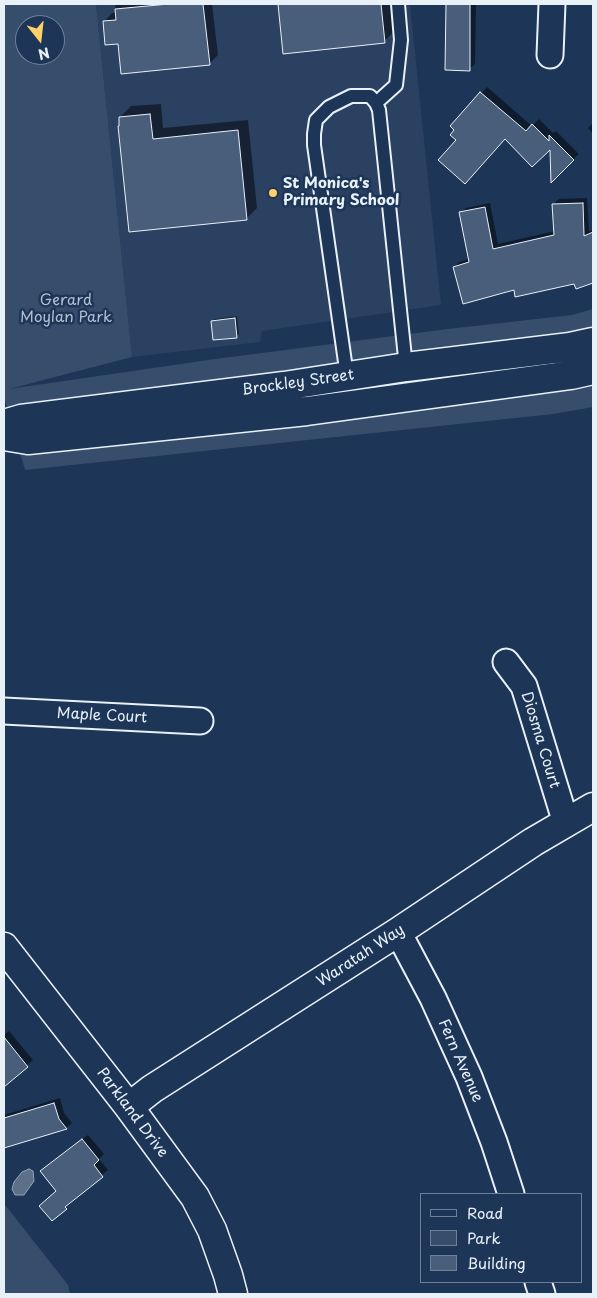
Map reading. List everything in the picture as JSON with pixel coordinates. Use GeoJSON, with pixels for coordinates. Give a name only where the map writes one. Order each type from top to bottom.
{"type":"FeatureCollection","features":[{"type":"Feature","properties":{"kind":"main road","name":"Brockley Street"},"geometry":{"type":"LineString","coordinates":[[4,424],[21,419],[570,347],[593,342]]}},
{"type":"Feature","properties":{"kind":"main road","name":"Brockley Street"},"geometry":{"type":"LineString","coordinates":[[4,436],[28,440],[351,404],[570,375],[593,370]]}},
{"type":"Feature","properties":{"kind":"main road"},"geometry":{"type":"LineString","coordinates":[[347,376],[351,404]]}},
{"type":"Feature","properties":{"kind":"main road","name":"Waratah Way"},"geometry":{"type":"LineString","coordinates":[[129,1107],[152,1089],[398,932],[533,842],[593,807]]}},
{"type":"Feature","properties":{"kind":"main road","name":"Parkland Drive"},"geometry":{"type":"LineString","coordinates":[[7,959],[129,1107],[195,1197],[212,1230],[233,1294]]}},
{"type":"Feature","properties":{"kind":"street"},"geometry":{"type":"LineString","coordinates":[[550,55],[552,4]]}},
{"type":"Feature","properties":{"kind":"street","name":"Diosma Court"},"geometry":{"type":"LineString","coordinates":[[506,662],[524,686],[566,822]]}},
{"type":"Feature","properties":{"kind":"street","name":"Maple Court"},"geometry":{"type":"LineString","coordinates":[[4,711],[200,721]]}},
{"type":"Feature","properties":{"kind":"street","name":"Fern Avenue"},"geometry":{"type":"LineString","coordinates":[[398,932],[433,998],[469,1076],[511,1193]]}},
{"type":"Feature","properties":{"kind":"lane"},"geometry":{"type":"LineString","coordinates":[[376,103],[396,85],[401,40],[398,4]]}},
{"type":"Feature","properties":{"kind":"lane"},"geometry":{"type":"LineString","coordinates":[[347,376],[314,134],[316,120],[329,107],[351,96],[370,96],[379,110],[406,368]]}},
{"type":"Feature","properties":{"kind":"shaded area","name":"St Monica's Primary School"},"geometry":{"type":"Polygon","coordinates":[[[96,4],[410,4],[441,305],[262,331],[260,342],[132,357],[96,4]]]}},
{"type":"Feature","properties":{"kind":"shaded area"},"geometry":{"type":"Polygon","coordinates":[[[29,1169],[33,1171],[34,1181],[24,1195],[15,1195],[12,1189],[14,1182],[22,1172],[29,1169]]]}},
{"type":"Feature","properties":{"kind":"green space","name":"Gerard Moylan Park"},"geometry":{"type":"Polygon","coordinates":[[[4,4],[96,4],[132,357],[9,389],[215,359],[572,315],[593,309],[593,407],[553,414],[25,470],[4,397],[4,4]]]}},
{"type":"Feature","properties":{"kind":"green space"},"geometry":{"type":"Polygon","coordinates":[[[6,1206],[68,1285],[70,1294],[4,1294],[4,1207],[6,1206]]]}},
{"type":"Feature","properties":{"kind":"building"},"geometry":{"type":"Polygon","coordinates":[[[169,4],[203,4],[210,65],[121,74],[118,44],[105,45],[103,21],[116,20],[115,9],[169,4]]]}},
{"type":"Feature","properties":{"kind":"building"},"geometry":{"type":"Polygon","coordinates":[[[278,4],[381,4],[385,43],[283,54],[278,4]]]}},
{"type":"Feature","properties":{"kind":"building"},"geometry":{"type":"Polygon","coordinates":[[[446,4],[470,4],[470,71],[445,70],[446,4]]]}},
{"type":"Feature","properties":{"kind":"building"},"geometry":{"type":"Polygon","coordinates":[[[480,92],[526,131],[532,124],[549,141],[549,135],[574,160],[551,183],[550,150],[532,167],[505,139],[465,184],[438,160],[456,140],[450,135],[454,130],[450,126],[480,92]]]}},
{"type":"Feature","properties":{"kind":"building"},"geometry":{"type":"Polygon","coordinates":[[[150,114],[153,139],[238,130],[247,220],[129,232],[118,126],[119,117],[150,114]]]}},
{"type":"Feature","properties":{"kind":"building"},"geometry":{"type":"Polygon","coordinates":[[[583,203],[584,236],[593,232],[593,283],[576,289],[574,284],[515,297],[514,290],[463,304],[453,267],[469,262],[459,212],[485,207],[493,249],[554,235],[552,204],[583,203]]]}},
{"type":"Feature","properties":{"kind":"building"},"geometry":{"type":"Polygon","coordinates":[[[235,318],[237,338],[213,340],[211,321],[235,318]]]}},
{"type":"Feature","properties":{"kind":"building"},"geometry":{"type":"Polygon","coordinates":[[[4,1037],[28,1067],[4,1087],[4,1037]]]}},
{"type":"Feature","properties":{"kind":"building"},"geometry":{"type":"Polygon","coordinates":[[[54,1103],[59,1119],[67,1129],[4,1148],[4,1118],[54,1103]]]}},
{"type":"Feature","properties":{"kind":"building"},"geometry":{"type":"Polygon","coordinates":[[[82,1139],[99,1160],[94,1165],[103,1177],[65,1207],[67,1209],[52,1221],[39,1206],[56,1191],[40,1171],[82,1139]]]}},
{"type":"Feature","properties":{"kind":"place","name":"St Monica's Primary School"},"geometry":{"type":"Point","coordinates":[273,193]}}]}
